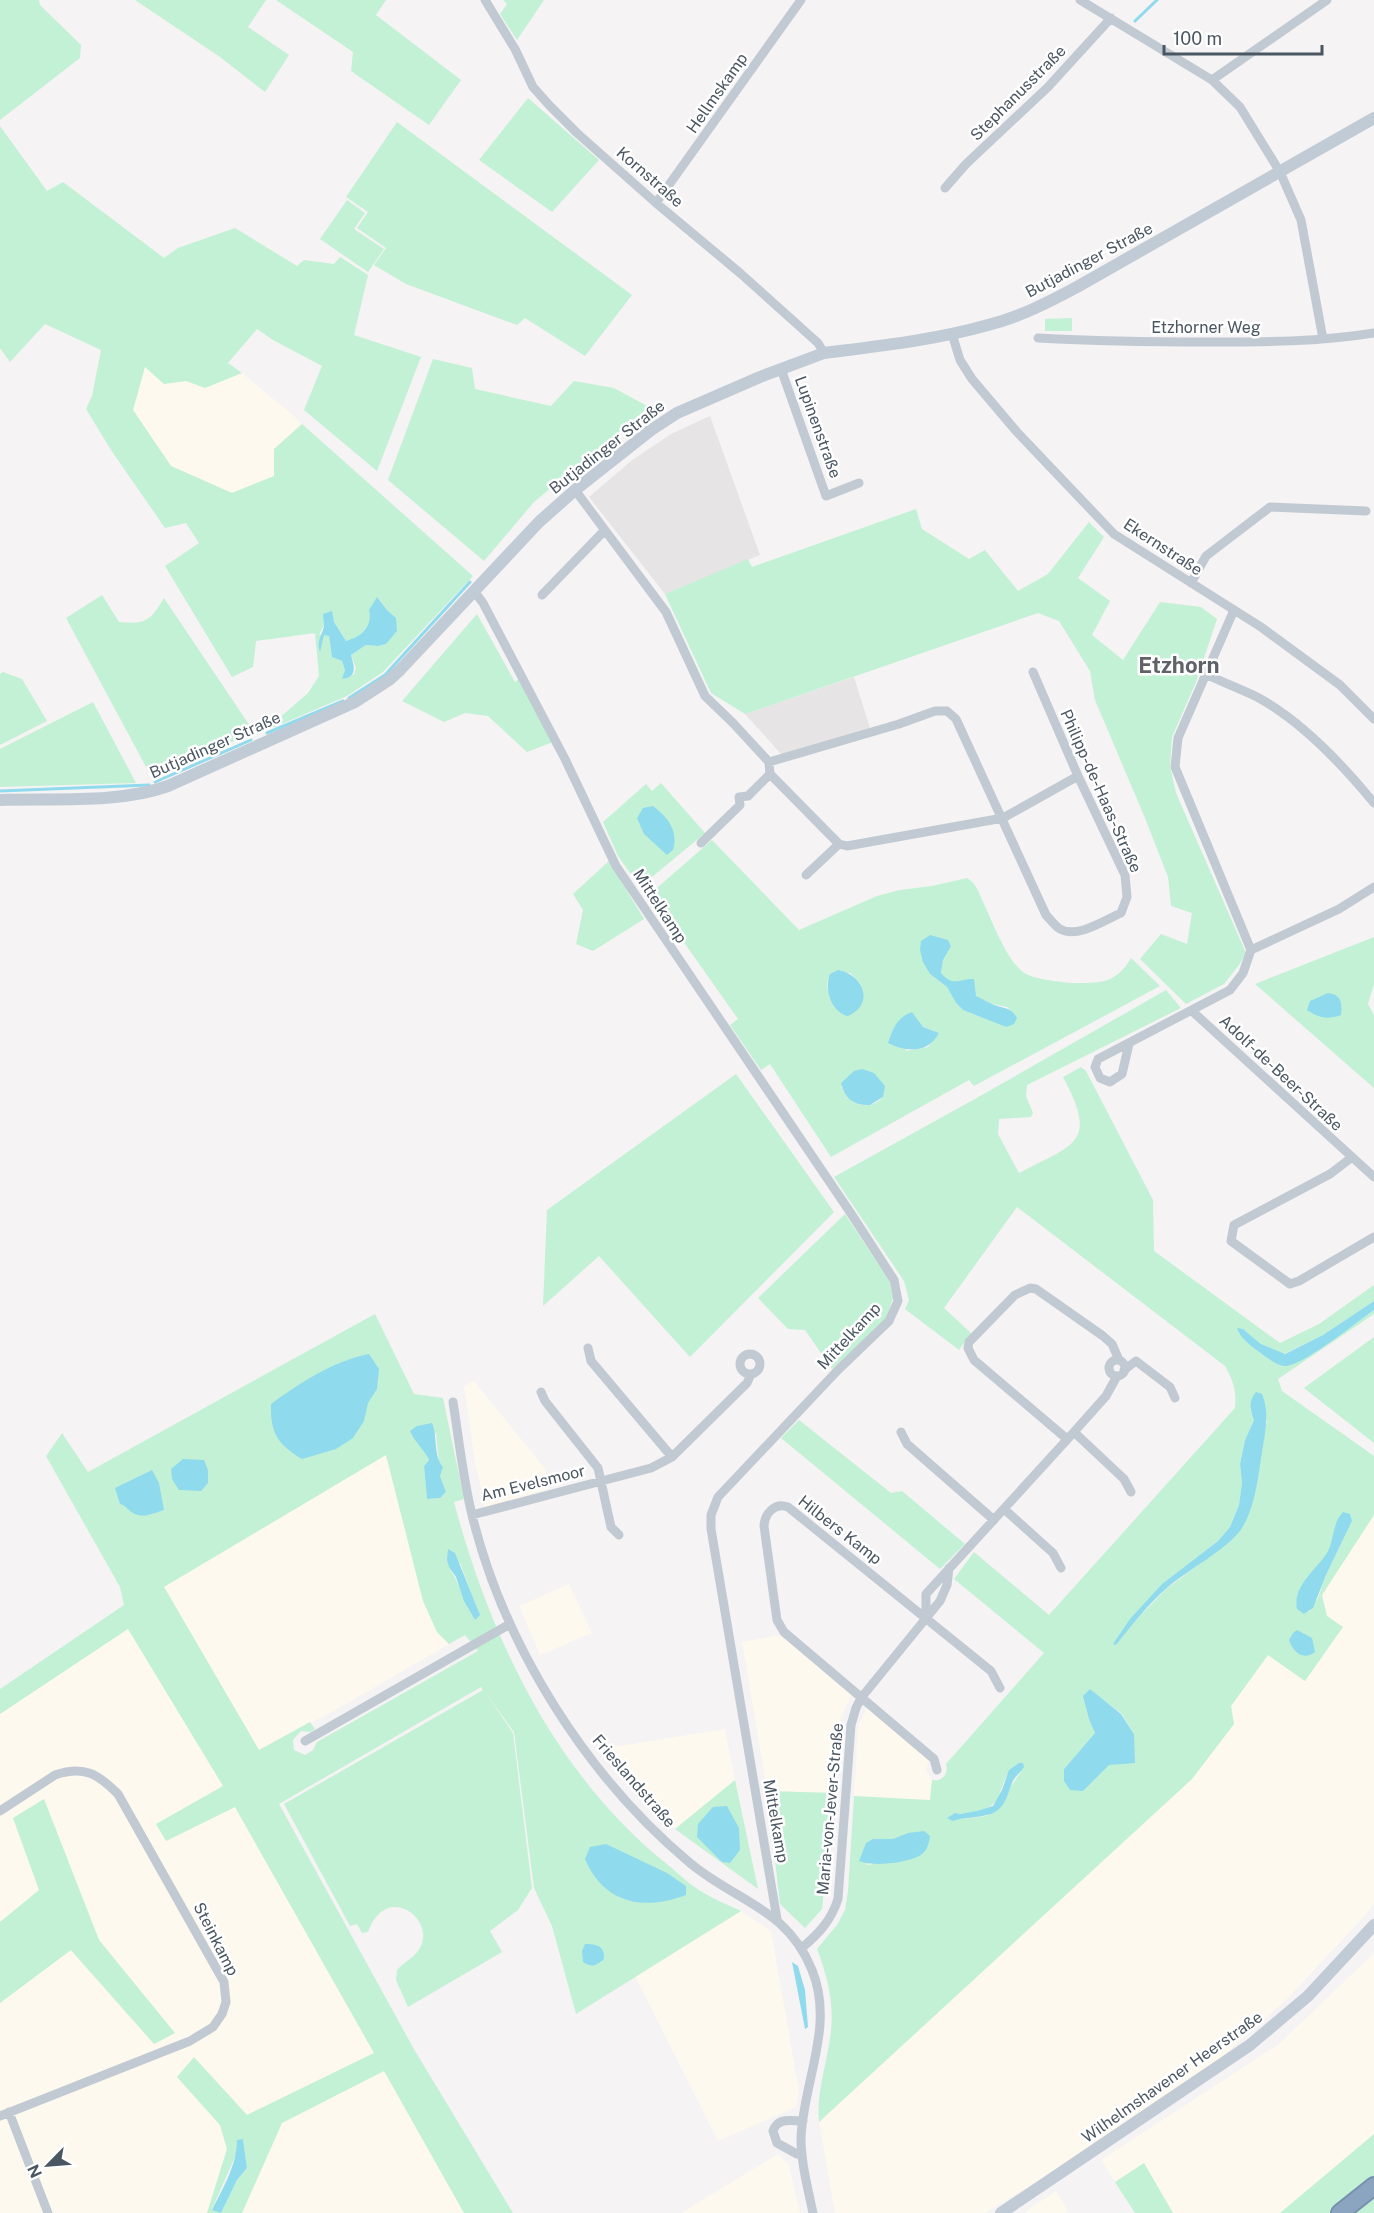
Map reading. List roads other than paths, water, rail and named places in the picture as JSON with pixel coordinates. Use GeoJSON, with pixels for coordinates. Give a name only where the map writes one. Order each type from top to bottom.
{"type":"FeatureCollection","features":[{"type":"Feature","properties":{"kind":"highway"},"geometry":{"type":"LineString","coordinates":[[1340,2213],[1374,2186]]}},
{"type":"Feature","properties":{"kind":"street","name":"Kornstraße"},"geometry":{"type":"LineString","coordinates":[[485,0],[515,49],[533,87],[577,133],[740,273],[818,343],[824,353]]}},
{"type":"Feature","properties":{"kind":"street","name":"Hellmskamp"},"geometry":{"type":"LineString","coordinates":[[656,203],[801,0]]}},
{"type":"Feature","properties":{"kind":"street"},"geometry":{"type":"LineString","coordinates":[[1080,0],[1212,80],[1240,107],[1280,172],[1301,220],[1323,339]]}},
{"type":"Feature","properties":{"kind":"street"},"geometry":{"type":"LineString","coordinates":[[1212,80],[1327,0]]}},
{"type":"Feature","properties":{"kind":"street","name":"Stephanusstraße"},"geometry":{"type":"LineString","coordinates":[[945,188],[966,164],[1048,87],[1111,18]]}},
{"type":"Feature","properties":{"kind":"street","name":"Butjadinger Straße"},"geometry":{"type":"LineString","coordinates":[[0,800],[114,797],[145,793],[168,786],[355,702],[389,680],[426,644],[539,522],[574,490],[651,430],[677,413],[824,353],[952,334],[990,325],[1053,300],[1374,118]]}},
{"type":"Feature","properties":{"kind":"street","name":"Etzhorner Weg"},"geometry":{"type":"LineString","coordinates":[[1038,338],[1142,342],[1271,342],[1374,333]]}},
{"type":"Feature","properties":{"kind":"street","name":"Ekernstraße"},"geometry":{"type":"LineString","coordinates":[[952,334],[960,360],[972,379],[1017,432],[1100,521],[1130,545],[1252,621],[1340,685],[1374,719]]}},
{"type":"Feature","properties":{"kind":"street","name":"Lupinenstraße"},"geometry":{"type":"LineString","coordinates":[[781,369],[826,496],[859,483]]}},
{"type":"Feature","properties":{"kind":"street"},"geometry":{"type":"LineString","coordinates":[[574,490],[666,612],[705,696],[769,762],[770,774],[839,844],[847,846],[1003,818],[1078,776]]}},
{"type":"Feature","properties":{"kind":"street"},"geometry":{"type":"LineString","coordinates":[[1191,583],[1206,556],[1270,507],[1366,511]]}},
{"type":"Feature","properties":{"kind":"street"},"geometry":{"type":"LineString","coordinates":[[542,595],[604,531]]}},
{"type":"Feature","properties":{"kind":"street","name":"Mittelkamp"},"geometry":{"type":"LineString","coordinates":[[474,591],[483,603],[566,759],[616,866],[894,1280],[898,1301],[889,1321],[838,1370],[718,1497],[711,1515],[711,1529],[777,1919]]}},
{"type":"Feature","properties":{"kind":"street"},"geometry":{"type":"LineString","coordinates":[[1129,1044],[1230,990],[1243,973],[1251,950],[1175,767],[1178,738],[1234,610]]}},
{"type":"Feature","properties":{"kind":"street","name":"Philipp-de-Haas-Straße"},"geometry":{"type":"LineString","coordinates":[[769,762],[899,724],[935,711],[947,711],[956,719],[1046,915],[1061,930],[1076,931],[1097,924],[1120,913],[1127,897],[1125,875],[1078,776],[1033,672]]}},
{"type":"Feature","properties":{"kind":"street"},"geometry":{"type":"LineString","coordinates":[[1206,674],[1257,698],[1301,729],[1337,762],[1374,803]]}},
{"type":"Feature","properties":{"kind":"street"},"geometry":{"type":"LineString","coordinates":[[701,843],[740,805],[739,796],[748,796],[770,774]]}},
{"type":"Feature","properties":{"kind":"street"},"geometry":{"type":"LineString","coordinates":[[807,875],[839,844]]}},
{"type":"Feature","properties":{"kind":"street"},"geometry":{"type":"LineString","coordinates":[[1251,950],[1339,909],[1374,886]]}},
{"type":"Feature","properties":{"kind":"street","name":"Adolf-de-Beer-Straße"},"geometry":{"type":"LineString","coordinates":[[1192,1011],[1374,1177]]}},
{"type":"Feature","properties":{"kind":"street"},"geometry":{"type":"LineString","coordinates":[[1351,1158],[1330,1174],[1234,1225],[1231,1241],[1290,1284],[1374,1237]]}},
{"type":"Feature","properties":{"kind":"street"},"geometry":{"type":"LineString","coordinates":[[1120,1373],[1124,1365],[1119,1360],[1112,1344],[1036,1289],[1030,1288],[1015,1294],[969,1342],[968,1348],[975,1360],[1124,1479],[1131,1492]]}},
{"type":"Feature","properties":{"kind":"street"},"geometry":{"type":"LineString","coordinates":[[588,1348],[591,1361],[672,1457]]}},
{"type":"Feature","properties":{"kind":"street","name":"Maria-von-Jever-Straße"},"geometry":{"type":"LineString","coordinates":[[926,1619],[927,1594],[1106,1396],[1120,1373],[1110,1372],[1109,1367],[1111,1362],[1119,1360]]}},
{"type":"Feature","properties":{"kind":"street"},"geometry":{"type":"LineString","coordinates":[[1120,1373],[1136,1361],[1170,1387],[1175,1398]]}},
{"type":"Feature","properties":{"kind":"street","name":"Am Evelsmoor"},"geometry":{"type":"LineString","coordinates":[[472,1515],[651,1468],[672,1457],[747,1383],[751,1374]]}},
{"type":"Feature","properties":{"kind":"street","name":"Am Evelsmoor"},"geometry":{"type":"LineString","coordinates":[[541,1392],[545,1401],[598,1468],[611,1527],[620,1535]]}},
{"type":"Feature","properties":{"kind":"street","name":"Frieslandstraße"},"geometry":{"type":"LineString","coordinates":[[453,1402],[472,1515],[510,1624],[559,1713],[587,1753],[626,1799],[690,1863],[719,1885],[777,1919]]}},
{"type":"Feature","properties":{"kind":"street"},"geometry":{"type":"LineString","coordinates":[[901,1432],[907,1444],[994,1520]]}},
{"type":"Feature","properties":{"kind":"street","name":"Hilbers Kamp"},"geometry":{"type":"LineString","coordinates":[[861,1698],[794,1642],[780,1627],[775,1609],[764,1526],[764,1520],[769,1511],[779,1506],[788,1507],[926,1619]]}},
{"type":"Feature","properties":{"kind":"street"},"geometry":{"type":"LineString","coordinates":[[1004,1509],[1053,1553],[1061,1568]]}},
{"type":"Feature","properties":{"kind":"street","name":"Maria-von-Jever-Straße"},"geometry":{"type":"LineString","coordinates":[[802,1948],[824,1929],[834,1913],[838,1899],[851,1725],[855,1708],[944,1593],[949,1568]]}},
{"type":"Feature","properties":{"kind":"street"},"geometry":{"type":"LineString","coordinates":[[926,1619],[991,1671],[1000,1688]]}},
{"type":"Feature","properties":{"kind":"street"},"geometry":{"type":"LineString","coordinates":[[305,1741],[510,1624]]}},
{"type":"Feature","properties":{"kind":"street"},"geometry":{"type":"LineString","coordinates":[[861,1698],[934,1759],[937,1770]]}},
{"type":"Feature","properties":{"kind":"street","name":"Steinkamp"},"geometry":{"type":"LineString","coordinates":[[0,1811],[55,1775],[65,1772],[87,1772],[105,1781],[118,1794],[224,1982],[226,2002],[222,2014],[213,2027],[190,2042],[4,2114],[48,2213]]}},
{"type":"Feature","properties":{"kind":"street"},"geometry":{"type":"LineString","coordinates":[[777,1919],[802,1948],[813,1972],[819,1999],[820,2028],[803,2121],[802,2154],[813,2213]]}},
{"type":"Feature","properties":{"kind":"street","name":"Wilhelmshavener Heerstraße"},"geometry":{"type":"LineString","coordinates":[[1001,2213],[1251,2045],[1308,1996],[1374,1925]]}},
{"type":"Feature","properties":{"kind":"street"},"geometry":{"type":"LineString","coordinates":[[802,2154],[797,2154],[777,2143],[773,2131],[776,2124],[782,2121],[803,2121]]}},
{"type":"Feature","properties":{"kind":"water"},"geometry":{"type":"Polygon","coordinates":[[[377,597],[396,618],[397,631],[386,644],[366,645],[351,655],[353,673],[342,679],[345,670],[342,661],[332,657],[329,636],[324,635],[320,652],[319,642],[324,626],[323,614],[332,611],[334,622],[346,641],[365,630],[370,616],[369,610],[377,597]]]}},
{"type":"Feature","properties":{"kind":"water"},"geometry":{"type":"Polygon","coordinates":[[[653,806],[667,819],[673,830],[673,850],[667,855],[644,834],[637,818],[643,808],[653,806]]]}},
{"type":"Feature","properties":{"kind":"water"},"geometry":{"type":"Polygon","coordinates":[[[930,935],[948,940],[951,946],[943,960],[941,973],[952,981],[974,979],[976,996],[1012,1011],[1017,1018],[1014,1024],[1006,1027],[963,1010],[956,1003],[947,987],[930,974],[923,962],[920,950],[921,941],[930,935]]]}},
{"type":"Feature","properties":{"kind":"water"},"geometry":{"type":"Polygon","coordinates":[[[838,970],[854,978],[863,990],[864,997],[861,1004],[848,1016],[837,1010],[830,999],[828,980],[830,974],[838,970]]]}},
{"type":"Feature","properties":{"kind":"water"},"geometry":{"type":"Polygon","coordinates":[[[1328,993],[1339,998],[1341,1015],[1323,1017],[1307,1010],[1310,1001],[1328,993]]]}},
{"type":"Feature","properties":{"kind":"water"},"geometry":{"type":"Polygon","coordinates":[[[912,1012],[923,1027],[939,1033],[934,1040],[923,1048],[916,1049],[902,1048],[888,1043],[899,1021],[912,1012]]]}},
{"type":"Feature","properties":{"kind":"water"},"geometry":{"type":"Polygon","coordinates":[[[862,1069],[874,1073],[885,1086],[883,1097],[870,1105],[855,1103],[842,1089],[841,1083],[854,1071],[862,1069]]]}},
{"type":"Feature","properties":{"kind":"water"},"geometry":{"type":"Polygon","coordinates":[[[1374,1301],[1374,1310],[1319,1350],[1287,1366],[1268,1359],[1243,1338],[1237,1328],[1243,1329],[1261,1344],[1285,1354],[1323,1335],[1374,1301]]]}},
{"type":"Feature","properties":{"kind":"water"},"geometry":{"type":"Polygon","coordinates":[[[369,1354],[379,1369],[377,1389],[368,1403],[364,1421],[353,1438],[336,1449],[302,1459],[287,1449],[274,1430],[271,1404],[330,1367],[369,1354]]]}},
{"type":"Feature","properties":{"kind":"water"},"geometry":{"type":"Polygon","coordinates":[[[1256,1392],[1262,1394],[1266,1408],[1266,1423],[1255,1493],[1245,1523],[1225,1546],[1161,1594],[1140,1615],[1116,1645],[1113,1644],[1130,1619],[1162,1584],[1218,1541],[1230,1527],[1239,1505],[1242,1483],[1240,1464],[1245,1440],[1254,1420],[1250,1406],[1256,1392]]]}},
{"type":"Feature","properties":{"kind":"water"},"geometry":{"type":"Polygon","coordinates":[[[432,1423],[438,1457],[443,1467],[440,1476],[446,1492],[440,1498],[427,1499],[424,1466],[429,1460],[410,1431],[417,1426],[432,1423]]]}},
{"type":"Feature","properties":{"kind":"water"},"geometry":{"type":"Polygon","coordinates":[[[183,1459],[204,1460],[208,1470],[208,1483],[201,1491],[179,1490],[172,1479],[171,1469],[183,1459]]]}},
{"type":"Feature","properties":{"kind":"water"},"geometry":{"type":"Polygon","coordinates":[[[152,1470],[159,1483],[164,1510],[148,1515],[137,1515],[120,1504],[115,1488],[152,1470]]]}},
{"type":"Feature","properties":{"kind":"water"},"geometry":{"type":"Polygon","coordinates":[[[1343,1512],[1350,1514],[1352,1521],[1313,1608],[1304,1614],[1297,1609],[1298,1594],[1305,1580],[1328,1551],[1337,1522],[1343,1512]]]}},
{"type":"Feature","properties":{"kind":"water"},"geometry":{"type":"Polygon","coordinates":[[[448,1549],[455,1553],[480,1615],[475,1620],[464,1601],[456,1577],[449,1567],[448,1549]]]}},
{"type":"Feature","properties":{"kind":"water"},"geometry":{"type":"Polygon","coordinates":[[[1297,1630],[1312,1638],[1315,1652],[1311,1655],[1299,1654],[1293,1648],[1289,1640],[1297,1630]]]}},
{"type":"Feature","properties":{"kind":"water"},"geometry":{"type":"Polygon","coordinates":[[[1090,1689],[1121,1714],[1134,1734],[1135,1763],[1109,1765],[1083,1791],[1070,1790],[1064,1781],[1064,1769],[1095,1733],[1083,1696],[1090,1689]]]}},
{"type":"Feature","properties":{"kind":"water"},"geometry":{"type":"Polygon","coordinates":[[[1023,1763],[1024,1767],[1013,1781],[1004,1803],[997,1811],[953,1821],[947,1818],[955,1813],[977,1811],[993,1806],[1009,1770],[1023,1763]]]}},
{"type":"Feature","properties":{"kind":"water"},"geometry":{"type":"Polygon","coordinates":[[[727,1806],[739,1828],[740,1850],[730,1863],[722,1862],[697,1837],[698,1824],[713,1807],[727,1806]]]}},
{"type":"Feature","properties":{"kind":"water"},"geometry":{"type":"Polygon","coordinates":[[[924,1831],[930,1836],[929,1842],[926,1850],[919,1856],[906,1861],[889,1863],[872,1864],[859,1861],[866,1843],[873,1839],[893,1839],[908,1833],[924,1831]]]}},
{"type":"Feature","properties":{"kind":"water"},"geometry":{"type":"Polygon","coordinates":[[[606,1844],[667,1873],[686,1886],[686,1895],[670,1900],[641,1903],[614,1894],[593,1874],[585,1859],[590,1847],[606,1844]]]}},
{"type":"Feature","properties":{"kind":"water"},"geometry":{"type":"Polygon","coordinates":[[[585,1944],[602,1949],[604,1959],[594,1965],[583,1962],[582,1951],[585,1944]]]}},
{"type":"Feature","properties":{"kind":"water"},"geometry":{"type":"Polygon","coordinates":[[[792,1962],[798,1966],[805,1990],[808,2027],[805,2029],[792,1962]]]}},
{"type":"Feature","properties":{"kind":"water"},"geometry":{"type":"Polygon","coordinates":[[[243,2139],[247,2168],[237,2180],[221,2213],[212,2210],[232,2167],[237,2140],[243,2139]]]}},
{"type":"Feature","properties":{"kind":"waterway"},"geometry":{"type":"LineString","coordinates":[[1135,21],[1157,0]]}},
{"type":"Feature","properties":{"kind":"waterway"},"geometry":{"type":"LineString","coordinates":[[349,698],[385,675],[470,582]]}},
{"type":"Feature","properties":{"kind":"waterway"},"geometry":{"type":"LineString","coordinates":[[267,733],[343,701]]}},
{"type":"Feature","properties":{"kind":"waterway"},"geometry":{"type":"LineString","coordinates":[[155,782],[251,740]]}},
{"type":"Feature","properties":{"kind":"waterway"},"geometry":{"type":"LineString","coordinates":[[0,791],[149,785]]}},
{"type":"Feature","properties":{"kind":"district","name":"Etzhorn"},"geometry":{"type":"Point","coordinates":[1179,665]}}]}
